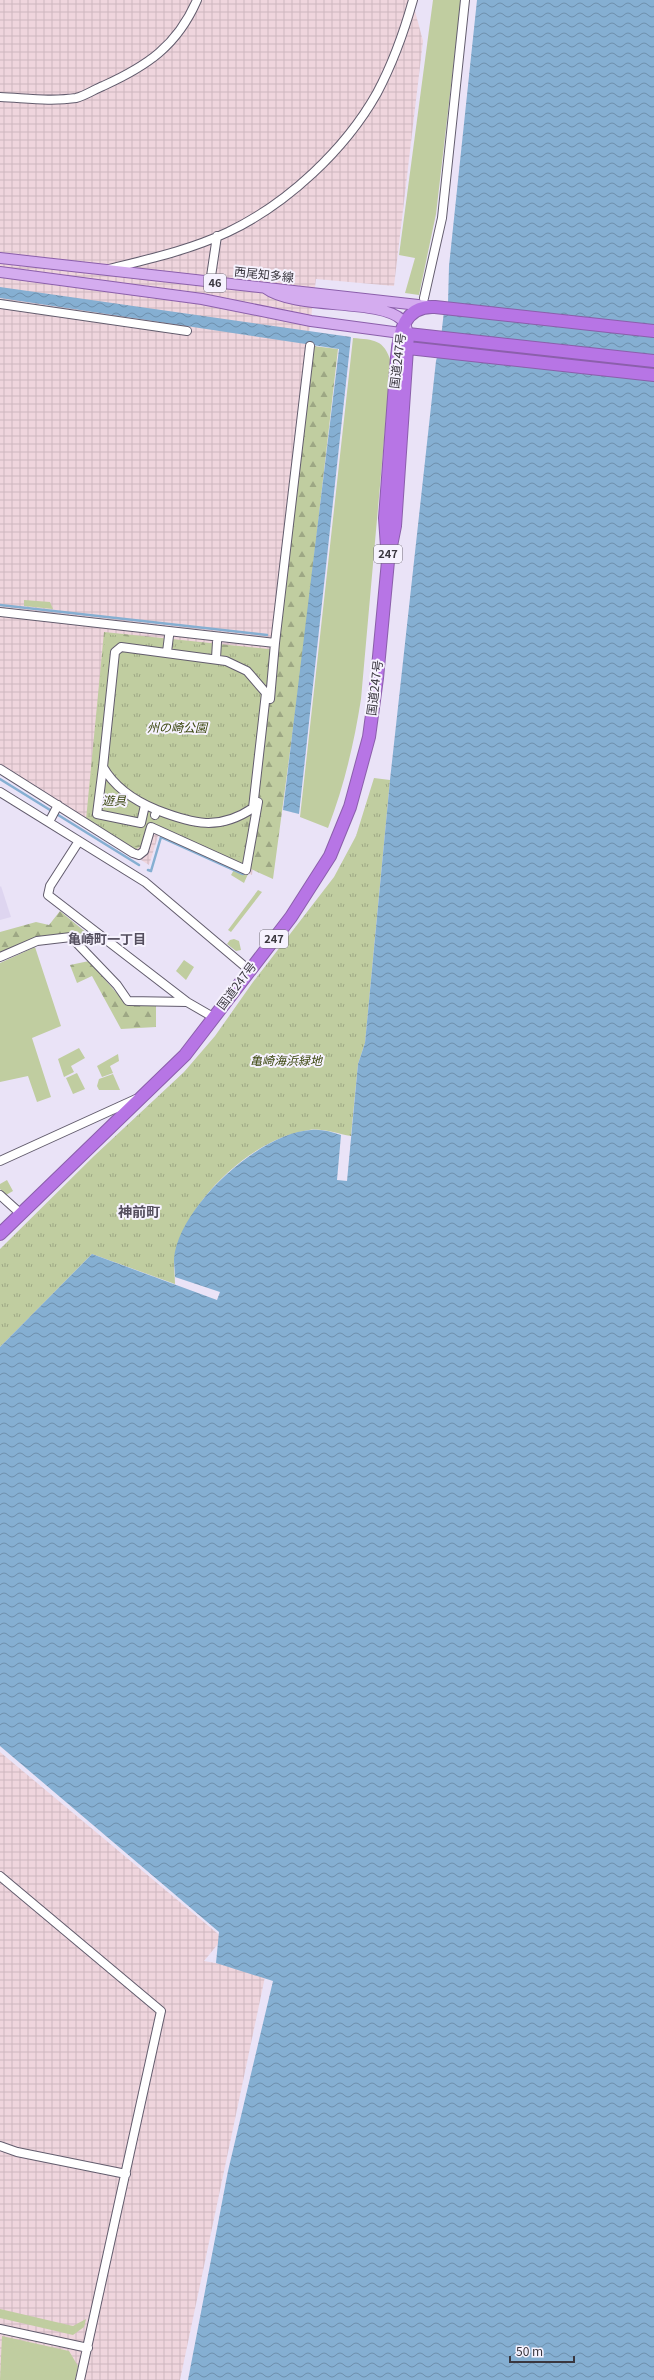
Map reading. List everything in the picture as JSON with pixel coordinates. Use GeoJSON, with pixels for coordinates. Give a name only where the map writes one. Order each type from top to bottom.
{"type":"FeatureCollection","features":[{"type":"Feature","properties":{"kind":"highway","name":"国道247号"},"geometry":{"type":"LineString","coordinates":[[388,561],[385,518],[404,322],[413,312],[429,304],[654,331]]}},
{"type":"Feature","properties":{"kind":"highway","name":"国道247号"},"geometry":{"type":"LineString","coordinates":[[404,334],[654,361]]}},
{"type":"Feature","properties":{"kind":"highway","name":"国道247号"},"geometry":{"type":"LineString","coordinates":[[0,1234],[140,1098],[168,1073],[291,916],[320,873],[338,839],[350,807],[369,737],[377,678],[388,561],[395,526],[408,348],[404,334]]}},
{"type":"Feature","properties":{"kind":"highway","name":"国道247号"},"geometry":{"type":"LineString","coordinates":[[408,348],[654,374]]}},
{"type":"Feature","properties":{"kind":"main road","name":"西尾知多線"},"geometry":{"type":"LineString","coordinates":[[0,258],[210,283],[429,304]]}},
{"type":"Feature","properties":{"kind":"main road","name":"46"},"geometry":{"type":"LineString","coordinates":[[0,272],[202,299],[311,321],[404,334]]}},
{"type":"Feature","properties":{"kind":"main road","name":"46"},"geometry":{"type":"LineString","coordinates":[[265,288],[272,294],[306,301],[391,313],[404,322]]}},
{"type":"Feature","properties":{"kind":"street"},"geometry":{"type":"LineString","coordinates":[[0,97],[49,101],[77,97],[129,74],[165,49],[180,30],[197,0]]}},
{"type":"Feature","properties":{"kind":"street"},"geometry":{"type":"LineString","coordinates":[[106,270],[177,251],[228,232],[280,202],[322,165],[358,122],[376,94],[400,44],[414,0]]}},
{"type":"Feature","properties":{"kind":"street"},"geometry":{"type":"LineString","coordinates":[[429,304],[442,218],[465,0]]}},
{"type":"Feature","properties":{"kind":"street"},"geometry":{"type":"LineString","coordinates":[[210,283],[217,236]]}},
{"type":"Feature","properties":{"kind":"street"},"geometry":{"type":"LineString","coordinates":[[0,304],[187,331]]}},
{"type":"Feature","properties":{"kind":"street"},"geometry":{"type":"LineString","coordinates":[[0,769],[56,808],[136,854],[139,855],[144,851],[151,827],[246,870],[260,793],[275,643],[310,346]]}},
{"type":"Feature","properties":{"kind":"street"},"geometry":{"type":"LineString","coordinates":[[0,612],[275,643]]}},
{"type":"Feature","properties":{"kind":"street"},"geometry":{"type":"LineString","coordinates":[[167,652],[169,636]]}},
{"type":"Feature","properties":{"kind":"street"},"geometry":{"type":"LineString","coordinates":[[216,658],[217,642]]}},
{"type":"Feature","properties":{"kind":"street"},"geometry":{"type":"LineString","coordinates":[[103,767],[118,786],[156,812],[194,823],[218,824],[236,818],[253,808],[266,693],[254,679],[240,667],[216,658],[121,647],[115,652],[97,814],[141,823],[145,805]]}},
{"type":"Feature","properties":{"kind":"street"},"geometry":{"type":"LineString","coordinates":[[0,792],[145,882],[249,970]]}},
{"type":"Feature","properties":{"kind":"street"},"geometry":{"type":"LineString","coordinates":[[49,822],[56,808]]}},
{"type":"Feature","properties":{"kind":"street"},"geometry":{"type":"LineString","coordinates":[[79,841],[50,886],[48,895],[187,1002],[213,1017]]}},
{"type":"Feature","properties":{"kind":"street"},"geometry":{"type":"LineString","coordinates":[[0,957],[37,941],[71,937],[117,985],[128,1001],[187,1002]]}},
{"type":"Feature","properties":{"kind":"street"},"geometry":{"type":"LineString","coordinates":[[0,1161],[92,1118],[140,1098]]}},
{"type":"Feature","properties":{"kind":"street"},"geometry":{"type":"LineString","coordinates":[[0,1195],[21,1214]]}},
{"type":"Feature","properties":{"kind":"street"},"geometry":{"type":"LineString","coordinates":[[0,1876],[161,2011],[80,2380]]}},
{"type":"Feature","properties":{"kind":"street"},"geometry":{"type":"LineString","coordinates":[[0,2146],[17,2152],[126,2174]]}},
{"type":"Feature","properties":{"kind":"street"},"geometry":{"type":"LineString","coordinates":[[0,2329],[88,2348]]}},
{"type":"Feature","properties":{"kind":"shaded area"},"geometry":{"type":"Polygon","coordinates":[[[0,0],[412,0],[423,41],[394,286],[316,279],[307,349],[252,875],[159,833],[149,865],[0,772],[0,0]]]}},
{"type":"Feature","properties":{"kind":"shaded area"},"geometry":{"type":"Polygon","coordinates":[[[1,886],[11,917],[0,920],[0,887],[1,886]]]}},
{"type":"Feature","properties":{"kind":"shaded area"},"geometry":{"type":"Polygon","coordinates":[[[0,1752],[223,1938],[204,1961],[266,1972],[180,2380],[0,2380],[0,1752]]]}},
{"type":"Feature","properties":{"kind":"green space"},"geometry":{"type":"Polygon","coordinates":[[[433,0],[461,0],[436,214],[419,295],[405,293],[415,258],[399,255],[433,0]]]}},
{"type":"Feature","properties":{"kind":"green space"},"geometry":{"type":"Polygon","coordinates":[[[353,338],[367,339],[377,342],[385,349],[391,362],[361,699],[348,765],[328,828],[300,817],[353,338]]]}},
{"type":"Feature","properties":{"kind":"green space","name":"州の崎公園"},"geometry":{"type":"Polygon","coordinates":[[[313,346],[338,349],[303,654],[273,879],[149,823],[141,846],[135,850],[86,820],[104,632],[278,650],[313,346]]]}},
{"type":"Feature","properties":{"kind":"green space"},"geometry":{"type":"Polygon","coordinates":[[[24,600],[50,602],[53,609],[24,606],[24,600]]]}},
{"type":"Feature","properties":{"kind":"green space","name":"州の崎公園"},"geometry":{"type":"Polygon","coordinates":[[[105,634],[267,652],[251,806],[248,808],[238,861],[146,820],[140,844],[134,847],[88,819],[105,634]]]}},
{"type":"Feature","properties":{"kind":"green space","name":"亀崎海浜緑地"},"geometry":{"type":"Polygon","coordinates":[[[374,778],[390,780],[365,1043],[358,1064],[351,1136],[325,1130],[309,1130],[287,1135],[266,1145],[244,1159],[225,1175],[207,1194],[193,1214],[182,1235],[174,1259],[175,1284],[92,1254],[0,1347],[0,1249],[94,1156],[184,1072],[215,1036],[253,982],[334,877],[356,836],[374,778]]]}},
{"type":"Feature","properties":{"kind":"green space"},"geometry":{"type":"Polygon","coordinates":[[[235,868],[248,874],[244,883],[231,875],[235,868]]]}},
{"type":"Feature","properties":{"kind":"green space"},"geometry":{"type":"Polygon","coordinates":[[[258,890],[262,892],[231,932],[228,930],[258,890]]]}},
{"type":"Feature","properties":{"kind":"green space"},"geometry":{"type":"Polygon","coordinates":[[[60,911],[88,934],[80,939],[62,934],[0,954],[0,932],[36,922],[49,925],[60,911]]]}},
{"type":"Feature","properties":{"kind":"green space"},"geometry":{"type":"Polygon","coordinates":[[[234,939],[239,941],[241,950],[236,951],[227,944],[230,940],[234,939]]]}},
{"type":"Feature","properties":{"kind":"green space"},"geometry":{"type":"Polygon","coordinates":[[[35,947],[61,1026],[32,1038],[51,1097],[37,1102],[28,1076],[0,1082],[0,963],[35,947]]]}},
{"type":"Feature","properties":{"kind":"green space"},"geometry":{"type":"Polygon","coordinates":[[[184,960],[194,967],[186,980],[176,971],[184,960]]]}},
{"type":"Feature","properties":{"kind":"green space"},"geometry":{"type":"Polygon","coordinates":[[[89,961],[127,1005],[156,1006],[156,1027],[121,1029],[92,976],[77,983],[70,965],[89,961]]]}},
{"type":"Feature","properties":{"kind":"green space"},"geometry":{"type":"Polygon","coordinates":[[[79,1048],[85,1058],[71,1066],[74,1072],[64,1077],[58,1059],[79,1048]]]}},
{"type":"Feature","properties":{"kind":"green space"},"geometry":{"type":"Polygon","coordinates":[[[118,1054],[119,1061],[110,1066],[113,1073],[102,1077],[97,1066],[118,1054]]]}},
{"type":"Feature","properties":{"kind":"green space"},"geometry":{"type":"Polygon","coordinates":[[[77,1073],[85,1089],[73,1094],[66,1078],[77,1073]]]}},
{"type":"Feature","properties":{"kind":"green space"},"geometry":{"type":"Polygon","coordinates":[[[113,1074],[120,1090],[99,1090],[97,1086],[99,1079],[113,1074]]]}},
{"type":"Feature","properties":{"kind":"green space"},"geometry":{"type":"Polygon","coordinates":[[[7,1180],[13,1191],[6,1195],[0,1189],[0,1184],[7,1180]]]}},
{"type":"Feature","properties":{"kind":"green space"},"geometry":{"type":"Polygon","coordinates":[[[0,2309],[73,2326],[86,2319],[84,2327],[73,2335],[0,2318],[0,2309]]]}},
{"type":"Feature","properties":{"kind":"green space"},"geometry":{"type":"Polygon","coordinates":[[[2,2336],[69,2351],[78,2366],[75,2380],[0,2380],[2,2336]]]}},
{"type":"Feature","properties":{"kind":"water"},"geometry":{"type":"Polygon","coordinates":[[[477,0],[654,0],[654,2380],[188,2380],[228,2171],[273,1981],[216,1963],[219,1932],[0,1746],[0,1347],[92,1254],[217,1300],[220,1292],[175,1277],[174,1259],[179,1239],[190,1217],[206,1196],[225,1176],[247,1158],[269,1144],[291,1134],[311,1130],[323,1130],[341,1135],[337,1180],[347,1181],[358,1064],[365,1043],[390,780],[436,361],[440,346],[444,311],[448,303],[449,266],[477,0]]]}},
{"type":"Feature","properties":{"kind":"water"},"geometry":{"type":"Polygon","coordinates":[[[0,287],[351,337],[299,814],[283,810],[339,349],[0,298],[0,287]]]}},
{"type":"Feature","properties":{"kind":"waterway"},"geometry":{"type":"LineString","coordinates":[[0,605],[267,635]]}},
{"type":"Feature","properties":{"kind":"waterway"},"geometry":{"type":"LineString","coordinates":[[0,779],[139,865]]}},
{"type":"Feature","properties":{"kind":"waterway"},"geometry":{"type":"LineString","coordinates":[[148,870],[151,871],[161,837],[243,874]]}},
{"type":"Feature","properties":{"kind":"district","name":"亀崎町一丁目"},"geometry":{"type":"Point","coordinates":[107,939]}},
{"type":"Feature","properties":{"kind":"district","name":"神前町"},"geometry":{"type":"Point","coordinates":[139,1212]}},
{"type":"Feature","properties":{"kind":"park label","name":"遊具"},"geometry":{"type":"Point","coordinates":[114,801]}}]}
